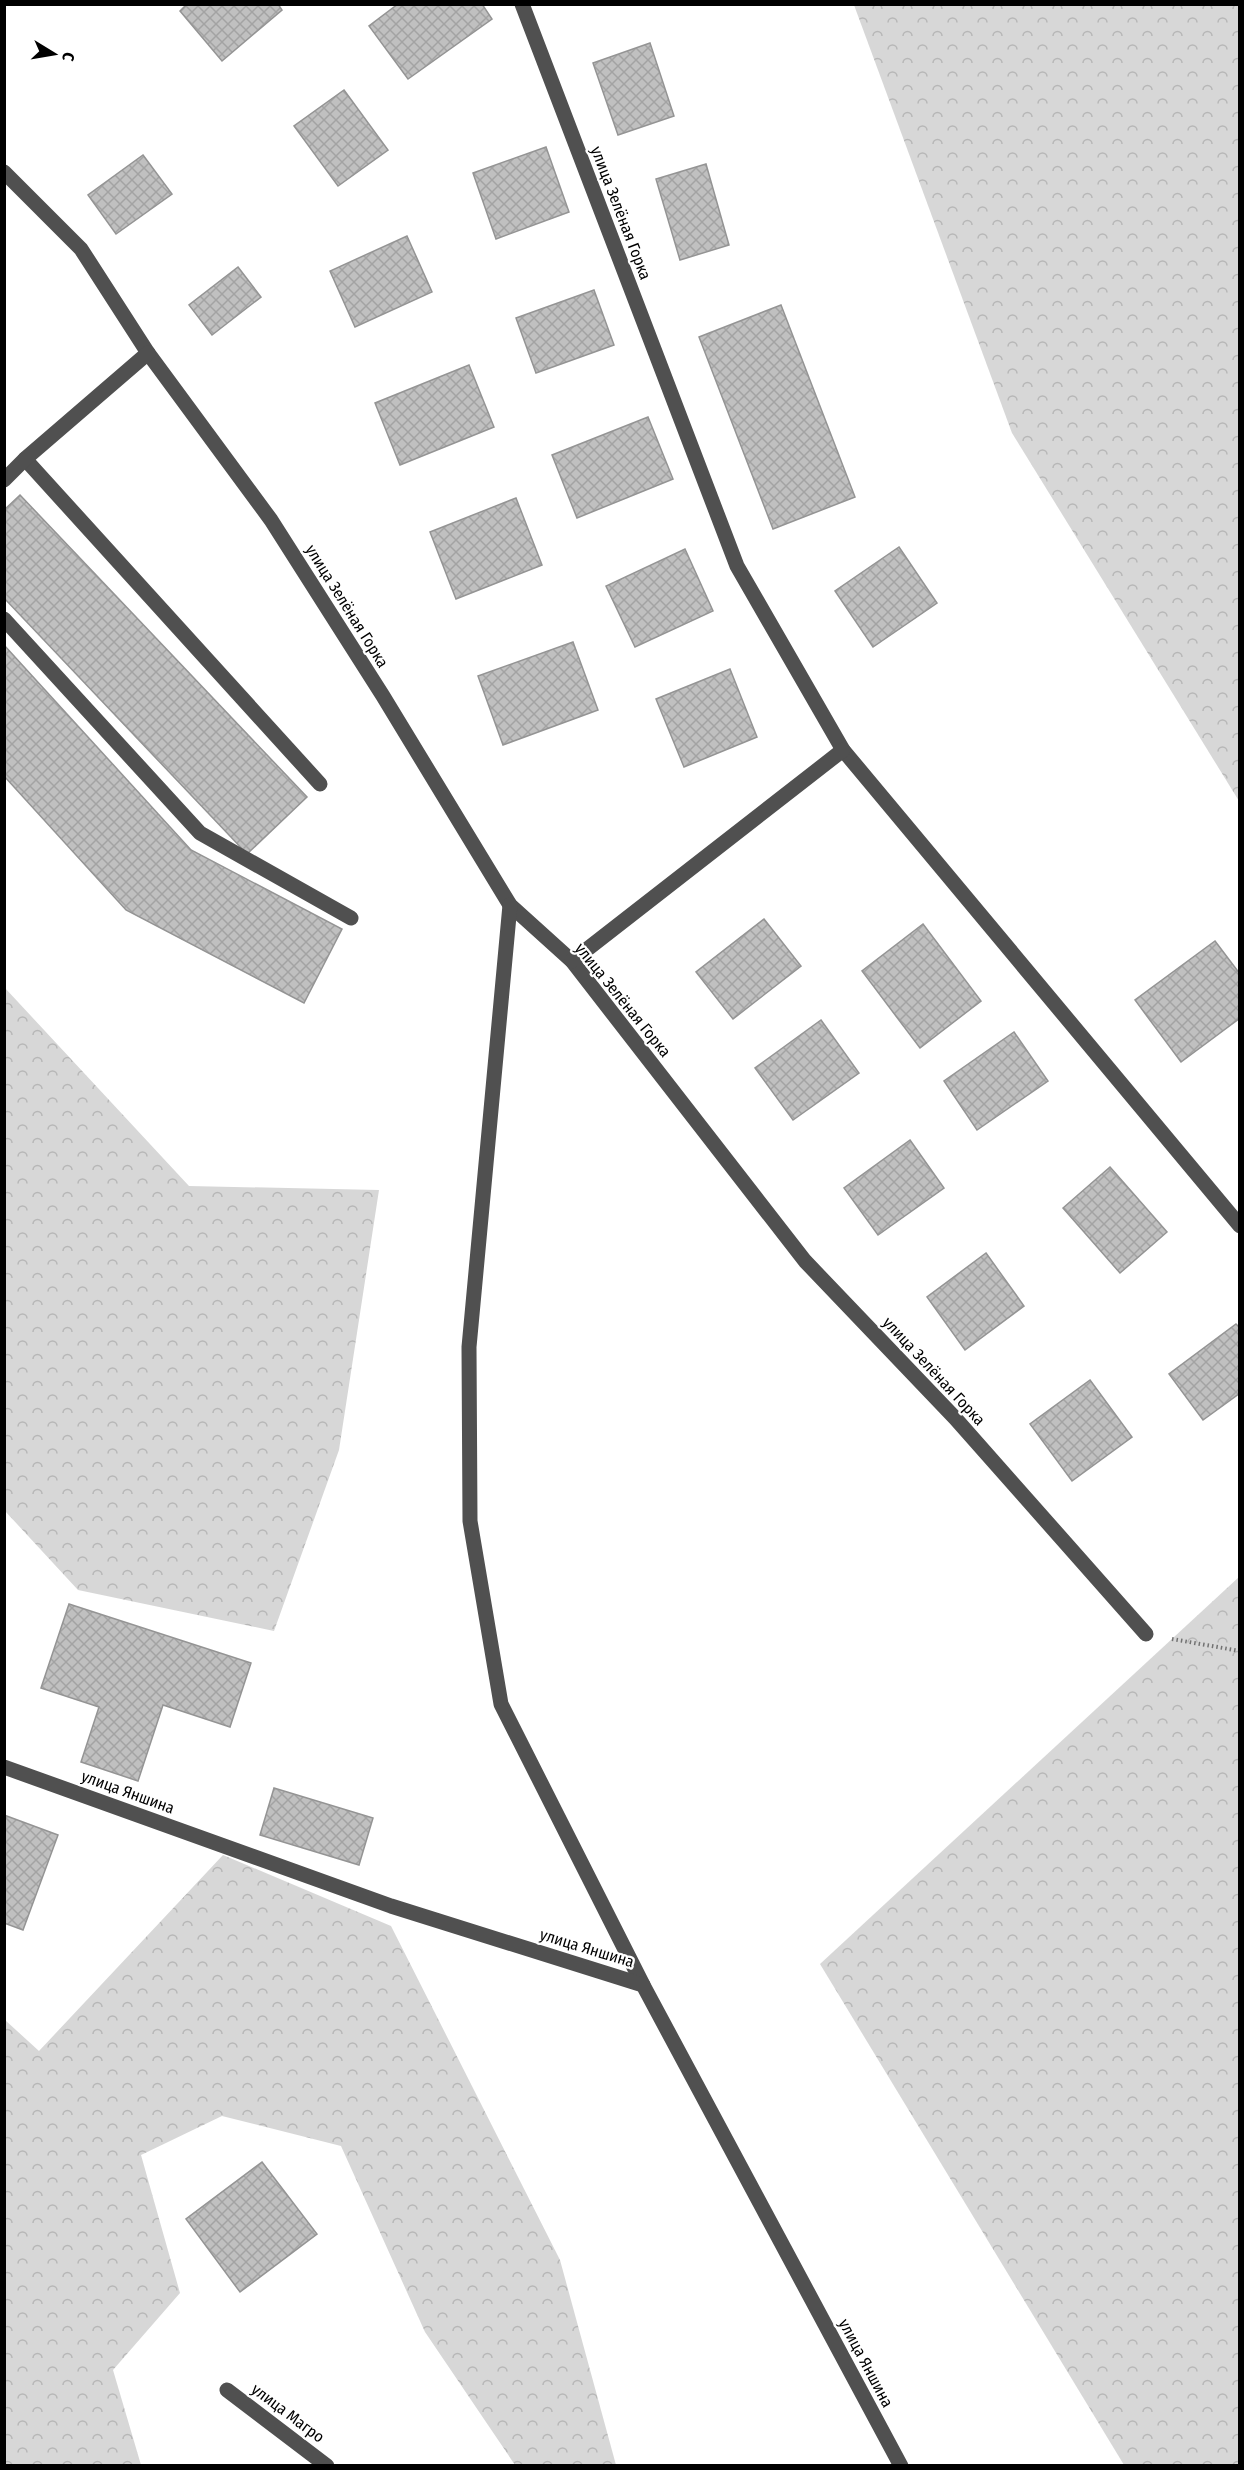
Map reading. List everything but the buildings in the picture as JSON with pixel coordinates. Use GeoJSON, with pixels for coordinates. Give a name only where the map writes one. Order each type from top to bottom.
{"type":"FeatureCollection","features":[{"type":"Feature","properties":{"kind":"street","name":"улица Зелёная Горка"},"geometry":{"type":"LineString","coordinates":[[522,4],[737,566],[843,750],[1239,1226]]}},
{"type":"Feature","properties":{"kind":"street","name":"улица Зелёная Горка"},"geometry":{"type":"LineString","coordinates":[[4,172],[81,249],[148,353],[271,520],[510,905],[572,961],[805,1261],[955,1418],[1146,1634]]}},
{"type":"Feature","properties":{"kind":"street"},"geometry":{"type":"LineString","coordinates":[[4,480],[25,459],[148,353]]}},
{"type":"Feature","properties":{"kind":"street"},"geometry":{"type":"LineString","coordinates":[[25,459],[320,784]]}},
{"type":"Feature","properties":{"kind":"street"},"geometry":{"type":"LineString","coordinates":[[4,619],[200,833],[351,918]]}},
{"type":"Feature","properties":{"kind":"street"},"geometry":{"type":"LineString","coordinates":[[572,961],[843,750]]}},
{"type":"Feature","properties":{"kind":"street"},"geometry":{"type":"LineString","coordinates":[[510,905],[469,1347],[470,1521],[501,1704],[643,1984]]}},
{"type":"Feature","properties":{"kind":"street","name":"улица Яншина"},"geometry":{"type":"LineString","coordinates":[[4,1767],[391,1906],[643,1984],[901,2466]]}},
{"type":"Feature","properties":{"kind":"street","name":"улица Магро"},"geometry":{"type":"LineString","coordinates":[[227,2390],[327,2466]]}},
{"type":"Feature","properties":{"kind":"path"},"geometry":{"type":"LineString","coordinates":[[1146,1634],[1239,1652]]}},
{"type":"Feature","properties":{"kind":"green space"},"geometry":{"type":"Polygon","coordinates":[[[854,5],[1239,5],[1239,801],[1012,433],[854,5]]]}},
{"type":"Feature","properties":{"kind":"green space"},"geometry":{"type":"Polygon","coordinates":[[[5,988],[189,1186],[379,1190],[339,1450],[274,1631],[78,1590],[5,1511],[5,988]]]}},
{"type":"Feature","properties":{"kind":"green space"},"geometry":{"type":"Polygon","coordinates":[[[1239,1577],[1239,2465],[1124,2465],[820,1964],[1239,1577]]]}},
{"type":"Feature","properties":{"kind":"green space"},"geometry":{"type":"Polygon","coordinates":[[[223,1855],[391,1926],[560,2260],[616,2465],[515,2465],[425,2332],[341,2146],[222,2116],[141,2155],[180,2293],[113,2370],[141,2465],[5,2465],[5,2020],[39,2051],[223,1855]]]}}]}
